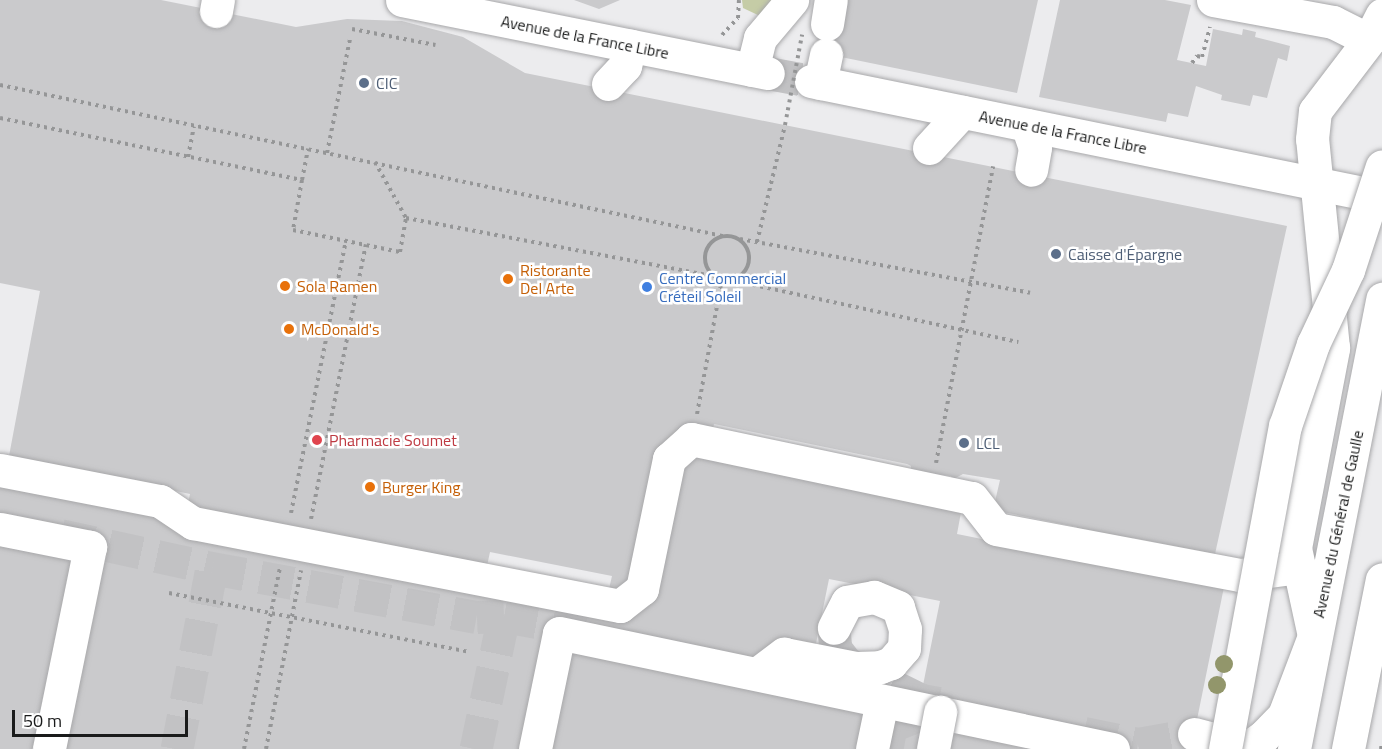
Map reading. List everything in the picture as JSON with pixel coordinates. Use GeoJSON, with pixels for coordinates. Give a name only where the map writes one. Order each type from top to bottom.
{"type":"FeatureCollection","features":[{"type":"Feature","properties":{"kind":"street","name":"Avenue de la France Libre"},"geometry":{"type":"LineString","coordinates":[[402,0],[760,71],[760,38],[792,0]]}},
{"type":"Feature","properties":{"kind":"street"},"geometry":{"type":"LineString","coordinates":[[1201,742],[1247,748],[1264,736],[1284,715],[1314,636],[1295,548],[1334,348],[1312,139],[1315,111],[1376,27],[1333,22],[1231,1]]}},
{"type":"Feature","properties":{"kind":"street"},"geometry":{"type":"LineString","coordinates":[[608,84],[625,66],[630,46]]}},
{"type":"Feature","properties":{"kind":"street","name":"Avenue de la France Libre"},"geometry":{"type":"LineString","coordinates":[[820,46],[962,112],[1382,197]]}},
{"type":"Feature","properties":{"kind":"street"},"geometry":{"type":"LineString","coordinates":[[928,148],[962,112]]}},
{"type":"Feature","properties":{"kind":"street"},"geometry":{"type":"LineString","coordinates":[[1027,125],[1035,148],[1031,170]]}},
{"type":"Feature","properties":{"kind":"street"},"geometry":{"type":"LineString","coordinates":[[1225,749],[1285,426],[1313,344],[1348,270],[1382,166]]}},
{"type":"Feature","properties":{"kind":"street","name":"Avenue du Général de Gaulle"},"geometry":{"type":"LineString","coordinates":[[1294,749],[1314,636],[1382,299]]}},
{"type":"Feature","properties":{"kind":"street"},"geometry":{"type":"LineString","coordinates":[[0,471],[160,501],[193,523],[620,606],[642,589],[669,459],[691,439],[972,498],[996,529],[1240,575],[1299,567]]}},
{"type":"Feature","properties":{"kind":"street"},"geometry":{"type":"LineString","coordinates":[[0,529],[90,547],[49,749]]}},
{"type":"Feature","properties":{"kind":"street"},"geometry":{"type":"LineString","coordinates":[[1348,749],[1382,579]]}},
{"type":"Feature","properties":{"kind":"street"},"geometry":{"type":"LineString","coordinates":[[757,674],[784,654],[856,668],[880,667],[891,663],[904,648],[905,629],[898,607],[874,597],[847,602],[834,627]]}},
{"type":"Feature","properties":{"kind":"street"},"geometry":{"type":"LineString","coordinates":[[1370,644],[1382,612]]}},
{"type":"Feature","properties":{"kind":"street"},"geometry":{"type":"LineString","coordinates":[[535,749],[559,633],[1113,749]]}},
{"type":"Feature","properties":{"kind":"street"},"geometry":{"type":"LineString","coordinates":[[872,749],[882,701]]}},
{"type":"Feature","properties":{"kind":"street"},"geometry":{"type":"LineString","coordinates":[[933,749],[940,712]]}},
{"type":"Feature","properties":{"kind":"path"},"geometry":{"type":"LineString","coordinates":[[731,27],[738,18],[739,0]]}},
{"type":"Feature","properties":{"kind":"path"},"geometry":{"type":"LineString","coordinates":[[1192,63],[1197,56],[1202,57],[1213,15],[1231,1]]}},
{"type":"Feature","properties":{"kind":"path"},"geometry":{"type":"LineString","coordinates":[[352,29],[435,45]]}},
{"type":"Feature","properties":{"kind":"path"},"geometry":{"type":"LineString","coordinates":[[327,153],[350,39]]}},
{"type":"Feature","properties":{"kind":"path"},"geometry":{"type":"LineString","coordinates":[[757,242],[784,125],[820,46]]}},
{"type":"Feature","properties":{"kind":"path"},"geometry":{"type":"LineString","coordinates":[[0,85],[723,236],[1030,292]]}},
{"type":"Feature","properties":{"kind":"path"},"geometry":{"type":"LineString","coordinates":[[0,118],[302,180]]}},
{"type":"Feature","properties":{"kind":"path"},"geometry":{"type":"LineString","coordinates":[[188,156],[194,127]]}},
{"type":"Feature","properties":{"kind":"path"},"geometry":{"type":"LineString","coordinates":[[308,149],[293,230],[400,252],[406,218],[375,162]]}},
{"type":"Feature","properties":{"kind":"path"},"geometry":{"type":"LineString","coordinates":[[931,490],[993,166]]}},
{"type":"Feature","properties":{"kind":"path"},"geometry":{"type":"LineString","coordinates":[[406,218],[714,276],[1018,342]]}},
{"type":"Feature","properties":{"kind":"path"},"geometry":{"type":"LineString","coordinates":[[714,276],[704,257],[710,243],[723,236]]}},
{"type":"Feature","properties":{"kind":"path"},"geometry":{"type":"LineString","coordinates":[[731,280],[748,266],[748,251],[740,239]]}},
{"type":"Feature","properties":{"kind":"path"},"geometry":{"type":"LineString","coordinates":[[266,749],[292,617],[296,543],[346,241]]}},
{"type":"Feature","properties":{"kind":"path"},"geometry":{"type":"LineString","coordinates":[[244,749],[272,613],[296,543],[366,244]]}},
{"type":"Feature","properties":{"kind":"path"},"geometry":{"type":"LineString","coordinates":[[696,421],[722,279]]}},
{"type":"Feature","properties":{"kind":"path"},"geometry":{"type":"LineString","coordinates":[[169,592],[470,652]]}},
{"type":"Feature","properties":{"kind":"path"},"geometry":{"type":"LineString","coordinates":[[1381,749],[1382,742]]}},
{"type":"Feature","properties":{"kind":"green space"},"geometry":{"type":"Polygon","coordinates":[[[742,0],[785,0],[760,16],[743,8],[742,0]]]}},
{"type":"Feature","properties":{"kind":"building","name":"Centre Commercial Créteil Soleil"},"geometry":{"type":"Polygon","coordinates":[[[0,0],[161,0],[296,27],[347,19],[402,21],[463,37],[525,73],[1287,226],[1215,554],[1133,538],[1127,568],[1224,587],[1191,749],[0,749],[0,485],[184,521],[190,494],[9,456],[40,291],[0,283],[0,0]],[[714,424],[708,454],[962,507],[957,534],[1071,557],[1077,527],[993,510],[1000,480],[963,474],[952,480],[951,476],[911,472],[911,466],[907,464],[714,424]],[[490,552],[484,580],[606,602],[612,576],[490,552]],[[829,579],[810,673],[921,695],[940,601],[829,579]]]}},
{"type":"Feature","properties":{"kind":"building"},"geometry":{"type":"Polygon","coordinates":[[[574,0],[620,0],[599,9],[574,0]]]}},
{"type":"Feature","properties":{"kind":"building"},"geometry":{"type":"Polygon","coordinates":[[[837,0],[1038,0],[1017,93],[841,57],[829,51],[837,0]]]}},
{"type":"Feature","properties":{"kind":"building"},"geometry":{"type":"Polygon","coordinates":[[[1060,0],[1165,0],[1191,5],[1177,60],[1206,66],[1213,29],[1242,35],[1243,29],[1256,32],[1255,37],[1290,46],[1287,61],[1278,58],[1267,98],[1253,95],[1250,106],[1221,100],[1222,95],[1196,86],[1188,117],[1168,113],[1166,122],[1039,97],[1060,0]]]}},
{"type":"Feature","properties":{"kind":"tunnel"},"geometry":{"type":"LineString","coordinates":[[768,73],[811,81]]}},
{"type":"Feature","properties":{"kind":"tunnel"},"geometry":{"type":"LineString","coordinates":[[61,535],[212,568],[477,617],[504,616],[591,632]]}},
{"type":"Feature","properties":{"kind":"tunnel"},"geometry":{"type":"LineString","coordinates":[[177,749],[212,568]]}},
{"type":"Feature","properties":{"kind":"tunnel"},"geometry":{"type":"LineString","coordinates":[[476,749],[504,616]]}},
{"type":"Feature","properties":{"kind":"tunnel"},"geometry":{"type":"LineString","coordinates":[[834,628],[836,649],[847,663],[922,700],[939,703]]}},
{"type":"Feature","properties":{"kind":"tunnel"},"geometry":{"type":"LineString","coordinates":[[887,749],[891,726],[920,715],[945,720]]}},
{"type":"Feature","properties":{"kind":"tunnel"},"geometry":{"type":"LineString","coordinates":[[1084,733],[1138,744],[1194,734]]}},
{"type":"Feature","properties":{"kind":"place","name":"CIC"},"geometry":{"type":"Point","coordinates":[364,83]}},
{"type":"Feature","properties":{"kind":"place","name":"Caisse d'Épargne"},"geometry":{"type":"Point","coordinates":[1056,254]}},
{"type":"Feature","properties":{"kind":"place","name":"Ristorante Del Arte"},"geometry":{"type":"Point","coordinates":[508,279]}},
{"type":"Feature","properties":{"kind":"place","name":"Sola Ramen"},"geometry":{"type":"Point","coordinates":[285,286]}},
{"type":"Feature","properties":{"kind":"place","name":"Centre Commercial Créteil Soleil"},"geometry":{"type":"Point","coordinates":[647,287]}},
{"type":"Feature","properties":{"kind":"place","name":"McDonald's"},"geometry":{"type":"Point","coordinates":[289,329]}},
{"type":"Feature","properties":{"kind":"place","name":"Pharmacie Soumet"},"geometry":{"type":"Point","coordinates":[317,440]}},
{"type":"Feature","properties":{"kind":"place","name":"LCL"},"geometry":{"type":"Point","coordinates":[964,443]}},
{"type":"Feature","properties":{"kind":"place","name":"Burger King"},"geometry":{"type":"Point","coordinates":[370,487]}}]}
